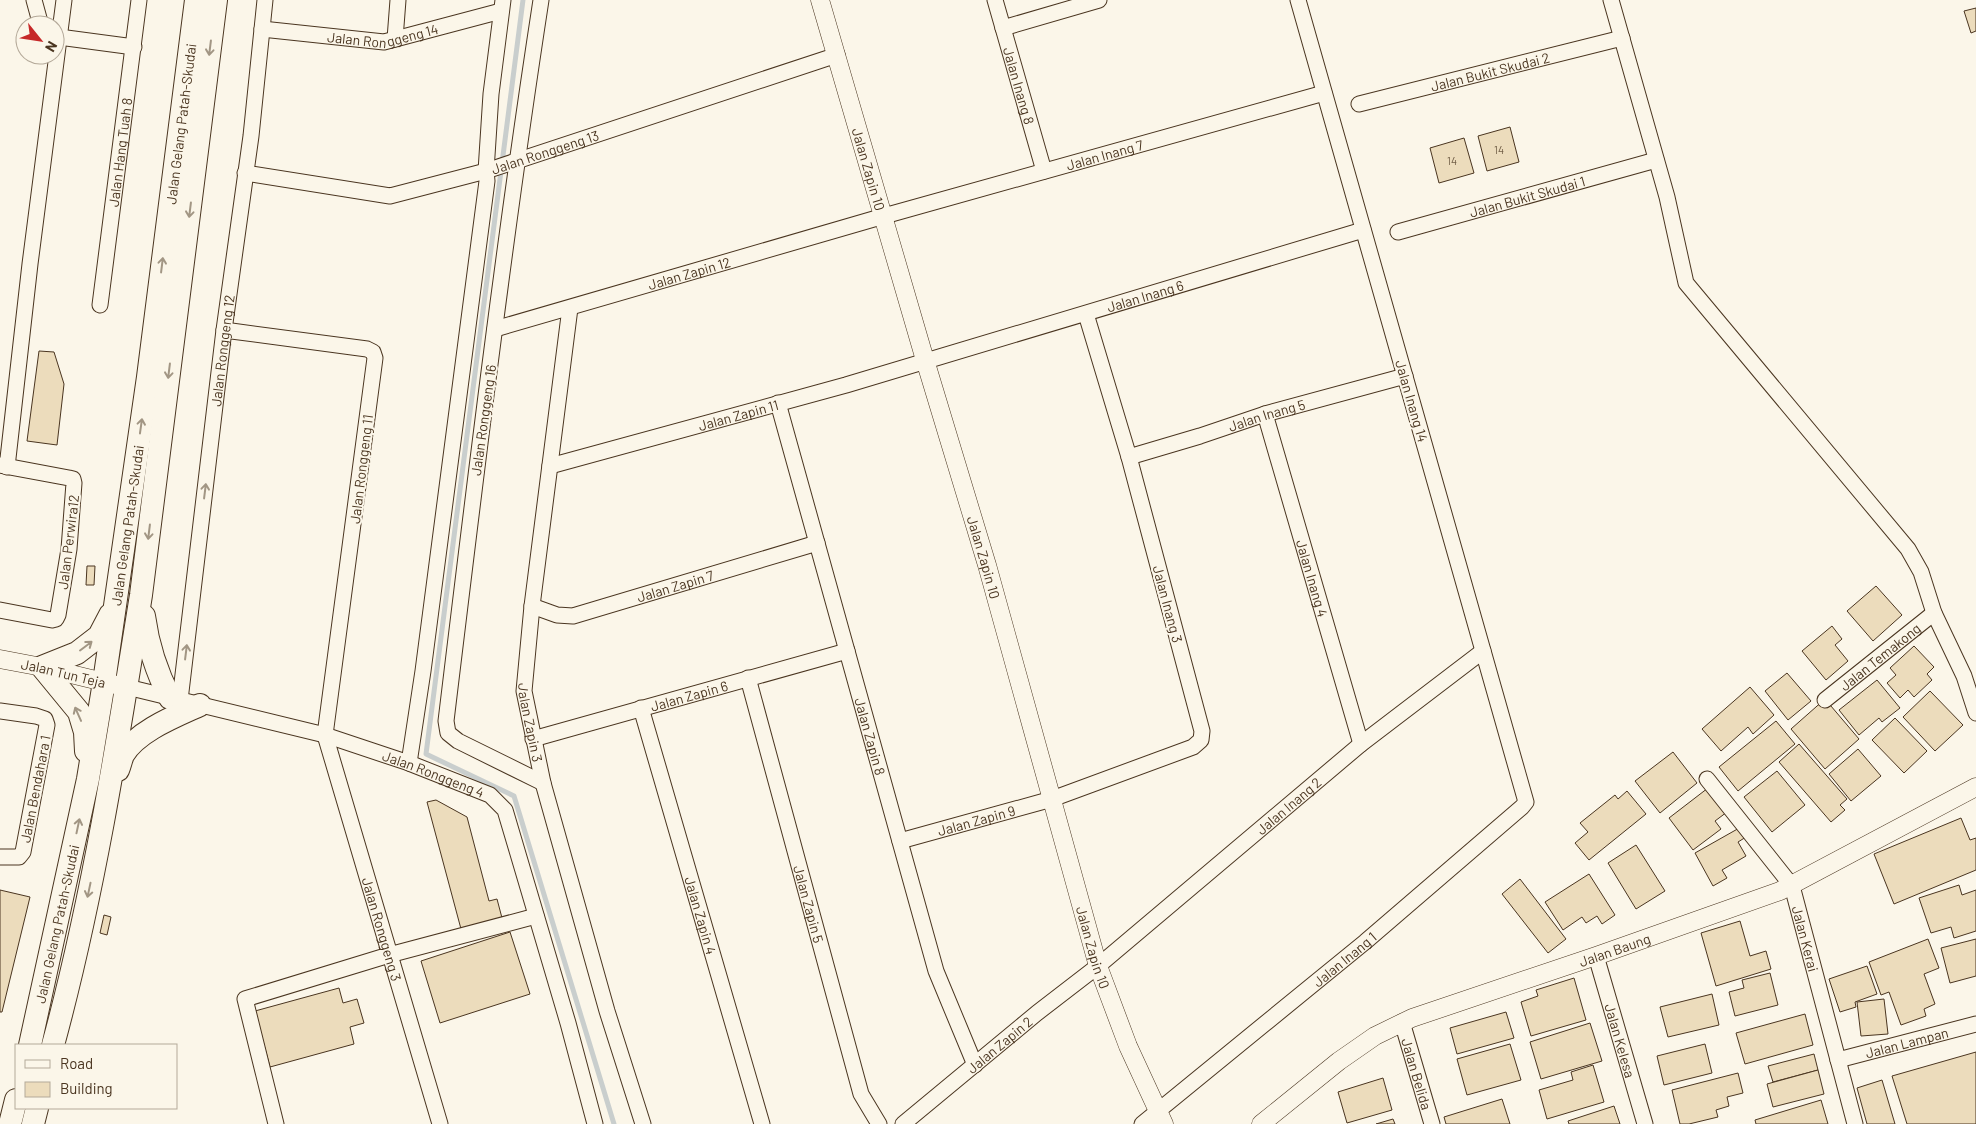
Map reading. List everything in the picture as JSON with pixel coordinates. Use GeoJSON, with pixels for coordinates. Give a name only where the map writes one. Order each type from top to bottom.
{"type":"FeatureCollection","features":[{"type":"Feature","properties":{"kind":"main road","name":"Jalan Gelang Patah-Skudai"},"geometry":{"type":"LineString","coordinates":[[30,1044],[88,779],[104,682],[148,377],[196,0]]}},
{"type":"Feature","properties":{"kind":"main road","name":"Jalan Gelang Patah-Skudai"},"geometry":{"type":"LineString","coordinates":[[53,1044],[72,976],[105,812],[127,687],[141,596],[216,0]]}},
{"type":"Feature","properties":{"kind":"main road"},"geometry":{"type":"LineString","coordinates":[[105,812],[123,756],[135,741],[167,720],[184,701],[155,665],[148,646],[141,596]]}},
{"type":"Feature","properties":{"kind":"main road"},"geometry":{"type":"LineString","coordinates":[[88,779],[85,732],[79,712],[42,667],[77,653],[99,636],[117,600]]}},
{"type":"Feature","properties":{"kind":"main road"},"geometry":{"type":"LineString","coordinates":[[10,1124],[15,1104]]}},
{"type":"Feature","properties":{"kind":"main road"},"geometry":{"type":"LineString","coordinates":[[33,1124],[37,1109]]}},
{"type":"Feature","properties":{"kind":"street"},"geometry":{"type":"LineString","coordinates":[[34,0],[38,15]]}},
{"type":"Feature","properties":{"kind":"street"},"geometry":{"type":"LineString","coordinates":[[61,15],[64,0]]}},
{"type":"Feature","properties":{"kind":"street","name":"Jalan Hang Tuah 8"},"geometry":{"type":"LineString","coordinates":[[100,304],[140,0]]}},
{"type":"Feature","properties":{"kind":"street","name":"Jalan Ronggeng 12"},"geometry":{"type":"LineString","coordinates":[[184,701],[224,330],[251,136],[265,0]]}},
{"type":"Feature","properties":{"kind":"street"},"geometry":{"type":"LineString","coordinates":[[396,39],[398,0]]}},
{"type":"Feature","properties":{"kind":"street","name":"Jalan Ronggeng 16"},"geometry":{"type":"LineString","coordinates":[[540,0],[495,329],[446,721],[448,733],[458,741],[543,783]]}},
{"type":"Feature","properties":{"kind":"street","name":"Jalan Zapin 10"},"geometry":{"type":"LineString","coordinates":[[820,0],[987,566],[1098,966],[1128,1046],[1161,1117]]}},
{"type":"Feature","properties":{"kind":"street","name":"Jalan Inang 8"},"geometry":{"type":"LineString","coordinates":[[995,0],[1044,171]]}},
{"type":"Feature","properties":{"kind":"street"},"geometry":{"type":"LineString","coordinates":[[1003,28],[1099,0]]}},
{"type":"Feature","properties":{"kind":"street","name":"Jalan Inang 14"},"geometry":{"type":"LineString","coordinates":[[1298,0],[1526,802]]}},
{"type":"Feature","properties":{"kind":"street"},"geometry":{"type":"LineString","coordinates":[[1611,0],[1667,197],[1686,283],[1908,549],[1921,572],[1934,613],[1964,676],[1976,713]]}},
{"type":"Feature","properties":{"kind":"street","name":"Jalan Ronggeng 14"},"geometry":{"type":"LineString","coordinates":[[262,29],[384,42],[502,5]]}},
{"type":"Feature","properties":{"kind":"street","name":"Jalan Ronggeng 16"},"geometry":{"type":"LineString","coordinates":[[409,762],[423,672],[486,181],[491,94],[502,5]]}},
{"type":"Feature","properties":{"kind":"street"},"geometry":{"type":"LineString","coordinates":[[65,37],[134,47]]}},
{"type":"Feature","properties":{"kind":"street","name":"Jalan Bukit Skudai 2"},"geometry":{"type":"LineString","coordinates":[[1359,104],[1622,38]]}},
{"type":"Feature","properties":{"kind":"street","name":"Jalan Ronggeng 13"},"geometry":{"type":"LineString","coordinates":[[245,173],[390,196],[518,160],[837,55]]}},
{"type":"Feature","properties":{"kind":"street"},"geometry":{"type":"LineString","coordinates":[[4,466],[54,65]]}},
{"type":"Feature","properties":{"kind":"street","name":"Jalan Inang 7"},"geometry":{"type":"LineString","coordinates":[[884,216],[1324,92]]}},
{"type":"Feature","properties":{"kind":"street","name":"Jalan Bukit Skudai 1"},"geometry":{"type":"LineString","coordinates":[[1398,232],[1656,160]]}},
{"type":"Feature","properties":{"kind":"street","name":"Jalan Zapin 12"},"geometry":{"type":"LineString","coordinates":[[495,329],[884,216]]}},
{"type":"Feature","properties":{"kind":"street","name":"Jalan Inang 6"},"geometry":{"type":"LineString","coordinates":[[925,360],[1086,314],[1363,230]]}},
{"type":"Feature","properties":{"kind":"street","name":"Jalan Zapin 3"},"geometry":{"type":"LineString","coordinates":[[570,308],[532,606],[524,691],[543,783],[606,1011],[643,1124]]}},
{"type":"Feature","properties":{"kind":"street","name":"Jalan Inang 3"},"geometry":{"type":"LineString","coordinates":[[1052,799],[1194,748],[1201,740],[1202,731],[1129,457],[1086,314]]}},
{"type":"Feature","properties":{"kind":"street","name":"Jalan Ronggeng 11"},"geometry":{"type":"LineString","coordinates":[[224,330],[367,349],[373,352],[375,358],[325,735]]}},
{"type":"Feature","properties":{"kind":"street","name":"Jalan Zapin 11"},"geometry":{"type":"LineString","coordinates":[[550,466],[846,385],[925,360]]}},
{"type":"Feature","properties":{"kind":"street","name":"Jalan Inang 5"},"geometry":{"type":"LineString","coordinates":[[1129,457],[1265,414],[1405,376]]}},
{"type":"Feature","properties":{"kind":"street","name":"Jalan Zapin 8"},"geometry":{"type":"LineString","coordinates":[[778,403],[936,971],[975,1065]]}},
{"type":"Feature","properties":{"kind":"street","name":"Jalan Inang 4"},"geometry":{"type":"LineString","coordinates":[[1265,414],[1361,744]]}},
{"type":"Feature","properties":{"kind":"street","name":"Jalan Perwira12"},"geometry":{"type":"LineString","coordinates":[[0,610],[52,620],[56,619],[68,549],[74,483],[73,479],[69,478],[4,466]]}},
{"type":"Feature","properties":{"kind":"street","name":"Jalan Zapin 7"},"geometry":{"type":"LineString","coordinates":[[532,606],[557,615],[572,616],[817,543]]}},
{"type":"Feature","properties":{"kind":"street","name":"Jalan Temakong"},"geometry":{"type":"LineString","coordinates":[[1825,700],[1934,613]]}},
{"type":"Feature","properties":{"kind":"street","name":"Jalan Zapin 6"},"geometry":{"type":"LineString","coordinates":[[533,739],[847,651]]}},
{"type":"Feature","properties":{"kind":"street","name":"Jalan Inang 2"},"geometry":{"type":"LineString","coordinates":[[1098,966],[1361,744],[1483,651]]}},
{"type":"Feature","properties":{"kind":"street","name":"Jalan Tun Teja"},"geometry":{"type":"LineString","coordinates":[[0,660],[42,667],[127,687]]}},
{"type":"Feature","properties":{"kind":"street","name":"Jalan Zapin 5"},"geometry":{"type":"LineString","coordinates":[[748,678],[860,1094],[879,1124]]}},
{"type":"Feature","properties":{"kind":"street","name":"Jalan Ronggeng 4"},"geometry":{"type":"LineString","coordinates":[[127,687],[325,735],[409,762],[490,795],[504,810],[568,1024],[595,1124]]}},
{"type":"Feature","properties":{"kind":"street","name":"Jalan Zapin 4"},"geometry":{"type":"LineString","coordinates":[[641,708],[762,1124]]}},
{"type":"Feature","properties":{"kind":"street","name":"Jalan Bendahara 1"},"geometry":{"type":"LineString","coordinates":[[0,711],[36,716],[45,719],[47,725],[23,852],[18,857],[0,857]]}},
{"type":"Feature","properties":{"kind":"street","name":"Jalan Ronggeng 3"},"geometry":{"type":"LineString","coordinates":[[325,735],[440,1124]]}},
{"type":"Feature","properties":{"kind":"street","name":"Jalan Kerai"},"geometry":{"type":"LineString","coordinates":[[1707,780],[1792,886],[1855,1124]]}},
{"type":"Feature","properties":{"kind":"street","name":"Jalan Baung"},"geometry":{"type":"LineString","coordinates":[[1261,1124],[1339,1061],[1375,1036],[1402,1022],[1596,956],[1792,886],[1976,787]]}},
{"type":"Feature","properties":{"kind":"street","name":"Jalan Zapin 9"},"geometry":{"type":"LineString","coordinates":[[900,840],[1052,799]]}},
{"type":"Feature","properties":{"kind":"street","name":"Jalan Inang 1"},"geometry":{"type":"LineString","coordinates":[[1142,1124],[1161,1117],[1526,802]]}},
{"type":"Feature","properties":{"kind":"street"},"geometry":{"type":"LineString","coordinates":[[276,1124],[245,999],[390,955],[536,916]]}},
{"type":"Feature","properties":{"kind":"street","name":"Jalan Kelesa"},"geometry":{"type":"LineString","coordinates":[[1596,956],[1645,1124]]}},
{"type":"Feature","properties":{"kind":"street","name":"Jalan Zapin 2"},"geometry":{"type":"LineString","coordinates":[[903,1124],[1037,1013],[1098,966]]}},
{"type":"Feature","properties":{"kind":"street","name":"Jalan Belida"},"geometry":{"type":"LineString","coordinates":[[1402,1022],[1432,1124]]}},
{"type":"Feature","properties":{"kind":"street","name":"Jalan Lampan"},"geometry":{"type":"LineString","coordinates":[[1838,1060],[1976,1024]]}},
{"type":"Feature","properties":{"kind":"building"},"geometry":{"type":"Polygon","coordinates":[[[1976,8],[1976,31],[1971,33],[1964,11],[1976,8]]]}},
{"type":"Feature","properties":{"kind":"building"},"geometry":{"type":"Polygon","coordinates":[[[1510,127],[1519,162],[1487,171],[1478,136],[1510,127]]]}},
{"type":"Feature","properties":{"kind":"building"},"geometry":{"type":"Polygon","coordinates":[[[1464,138],[1474,173],[1439,183],[1430,148],[1464,138]]]}},
{"type":"Feature","properties":{"kind":"building"},"geometry":{"type":"Polygon","coordinates":[[[39,351],[54,352],[64,384],[57,445],[27,441],[39,351]]]}},
{"type":"Feature","properties":{"kind":"building"},"geometry":{"type":"Polygon","coordinates":[[[87,566],[95,566],[94,585],[86,585],[87,566]]]}},
{"type":"Feature","properties":{"kind":"building"},"geometry":{"type":"Polygon","coordinates":[[[1876,586],[1902,615],[1873,641],[1847,611],[1876,586]]]}},
{"type":"Feature","properties":{"kind":"building"},"geometry":{"type":"Polygon","coordinates":[[[1832,626],[1842,639],[1835,645],[1848,661],[1826,680],[1802,651],[1832,626]]]}},
{"type":"Feature","properties":{"kind":"building"},"geometry":{"type":"Polygon","coordinates":[[[1914,646],[1934,667],[1927,674],[1932,680],[1914,697],[1908,690],[1900,698],[1887,683],[1896,675],[1890,668],[1914,646]]]}},
{"type":"Feature","properties":{"kind":"building"},"geometry":{"type":"Polygon","coordinates":[[[1787,673],[1811,701],[1788,720],[1765,691],[1787,673]]]}},
{"type":"Feature","properties":{"kind":"building"},"geometry":{"type":"Polygon","coordinates":[[[1877,680],[1900,708],[1882,722],[1879,718],[1859,735],[1839,710],[1877,680]]]}},
{"type":"Feature","properties":{"kind":"building"},"geometry":{"type":"Polygon","coordinates":[[[1750,687],[1774,715],[1753,734],[1748,727],[1721,751],[1702,729],[1750,687]]]}},
{"type":"Feature","properties":{"kind":"building"},"geometry":{"type":"Polygon","coordinates":[[[1930,691],[1963,725],[1935,751],[1903,717],[1930,691]]]}},
{"type":"Feature","properties":{"kind":"building"},"geometry":{"type":"Polygon","coordinates":[[[1825,699],[1859,739],[1825,769],[1791,729],[1825,699]]]}},
{"type":"Feature","properties":{"kind":"building"},"geometry":{"type":"Polygon","coordinates":[[[1895,718],[1927,751],[1904,773],[1872,740],[1895,718]]]}},
{"type":"Feature","properties":{"kind":"building"},"geometry":{"type":"Polygon","coordinates":[[[1776,721],[1795,744],[1738,791],[1719,767],[1776,721]]]}},
{"type":"Feature","properties":{"kind":"building"},"geometry":{"type":"Polygon","coordinates":[[[1799,744],[1847,799],[1840,805],[1845,810],[1831,822],[1779,762],[1799,744]]]}},
{"type":"Feature","properties":{"kind":"building"},"geometry":{"type":"Polygon","coordinates":[[[1858,749],[1881,776],[1851,801],[1829,774],[1858,749]]]}},
{"type":"Feature","properties":{"kind":"building"},"geometry":{"type":"Polygon","coordinates":[[[1673,752],[1697,783],[1660,813],[1635,781],[1673,752]]]}},
{"type":"Feature","properties":{"kind":"building"},"geometry":{"type":"Polygon","coordinates":[[[1777,771],[1805,805],[1772,832],[1744,797],[1777,771]]]}},
{"type":"Feature","properties":{"kind":"building"},"geometry":{"type":"Polygon","coordinates":[[[1708,788],[1727,812],[1715,821],[1721,829],[1693,850],[1669,818],[1708,788]]]}},
{"type":"Feature","properties":{"kind":"building"},"geometry":{"type":"Polygon","coordinates":[[[1627,791],[1646,814],[1589,860],[1575,843],[1588,832],[1580,823],[1615,795],[1618,799],[1627,791]]]}},
{"type":"Feature","properties":{"kind":"building"},"geometry":{"type":"Polygon","coordinates":[[[436,800],[467,817],[489,901],[497,899],[502,918],[461,929],[427,802],[436,800]]]}},
{"type":"Feature","properties":{"kind":"building"},"geometry":{"type":"Polygon","coordinates":[[[1961,818],[1970,840],[1976,838],[1976,870],[1894,904],[1874,854],[1961,818]]]}},
{"type":"Feature","properties":{"kind":"building"},"geometry":{"type":"Polygon","coordinates":[[[1741,827],[1746,837],[1738,842],[1746,856],[1722,870],[1727,878],[1713,886],[1695,853],[1741,827]]]}},
{"type":"Feature","properties":{"kind":"building"},"geometry":{"type":"Polygon","coordinates":[[[1636,845],[1665,891],[1636,909],[1608,863],[1636,845]]]}},
{"type":"Feature","properties":{"kind":"building"},"geometry":{"type":"Polygon","coordinates":[[[1589,874],[1615,915],[1602,924],[1597,916],[1586,923],[1582,917],[1563,930],[1545,902],[1589,874]]]}},
{"type":"Feature","properties":{"kind":"building"},"geometry":{"type":"Polygon","coordinates":[[[1520,879],[1566,939],[1548,953],[1502,894],[1520,879]]]}},
{"type":"Feature","properties":{"kind":"building"},"geometry":{"type":"Polygon","coordinates":[[[1959,885],[1962,895],[1976,890],[1976,931],[1954,938],[1951,927],[1931,933],[1919,898],[1959,885]]]}},
{"type":"Feature","properties":{"kind":"building"},"geometry":{"type":"Polygon","coordinates":[[[0,890],[30,897],[2,1012],[0,1012],[0,890]]]}},
{"type":"Feature","properties":{"kind":"building"},"geometry":{"type":"Polygon","coordinates":[[[104,915],[111,917],[107,935],[100,933],[104,915]]]}},
{"type":"Feature","properties":{"kind":"building"},"geometry":{"type":"Polygon","coordinates":[[[1740,921],[1750,956],[1766,951],[1771,969],[1716,986],[1701,933],[1740,921]]]}},
{"type":"Feature","properties":{"kind":"building"},"geometry":{"type":"Polygon","coordinates":[[[510,932],[530,994],[440,1023],[421,961],[510,932]]]}},
{"type":"Feature","properties":{"kind":"building"},"geometry":{"type":"Polygon","coordinates":[[[1928,939],[1939,968],[1924,974],[1935,1004],[1924,1009],[1926,1016],[1901,1025],[1889,992],[1881,995],[1869,962],[1928,939]]]}},
{"type":"Feature","properties":{"kind":"building"},"geometry":{"type":"Polygon","coordinates":[[[1976,939],[1976,976],[1950,983],[1941,948],[1976,939]]]}},
{"type":"Feature","properties":{"kind":"building"},"geometry":{"type":"Polygon","coordinates":[[[1867,966],[1877,994],[1855,1002],[1856,1007],[1840,1012],[1829,979],[1867,966]]]}},
{"type":"Feature","properties":{"kind":"building"},"geometry":{"type":"Polygon","coordinates":[[[1770,973],[1778,1005],[1735,1016],[1729,992],[1744,988],[1742,980],[1770,973]]]}},
{"type":"Feature","properties":{"kind":"building"},"geometry":{"type":"Polygon","coordinates":[[[1574,978],[1586,1020],[1531,1036],[1521,1002],[1538,996],[1536,990],[1574,978]]]}},
{"type":"Feature","properties":{"kind":"building"},"geometry":{"type":"Polygon","coordinates":[[[339,988],[343,1003],[357,999],[364,1023],[350,1027],[354,1044],[270,1067],[255,1011],[339,988]]]}},
{"type":"Feature","properties":{"kind":"building"},"geometry":{"type":"Polygon","coordinates":[[[1712,994],[1719,1025],[1668,1037],[1660,1007],[1712,994]]]}},
{"type":"Feature","properties":{"kind":"building"},"geometry":{"type":"Polygon","coordinates":[[[1884,999],[1888,1034],[1861,1036],[1857,1002],[1884,999]]]}},
{"type":"Feature","properties":{"kind":"building"},"geometry":{"type":"Polygon","coordinates":[[[1506,1012],[1514,1038],[1457,1054],[1450,1028],[1506,1012]]]}},
{"type":"Feature","properties":{"kind":"building"},"geometry":{"type":"Polygon","coordinates":[[[1805,1014],[1813,1045],[1745,1064],[1736,1033],[1805,1014]]]}},
{"type":"Feature","properties":{"kind":"building"},"geometry":{"type":"Polygon","coordinates":[[[1590,1023],[1602,1061],[1541,1079],[1530,1042],[1590,1023]]]}},
{"type":"Feature","properties":{"kind":"building"},"geometry":{"type":"Polygon","coordinates":[[[1510,1044],[1521,1080],[1467,1095],[1457,1059],[1510,1044]]]}},
{"type":"Feature","properties":{"kind":"building"},"geometry":{"type":"Polygon","coordinates":[[[1705,1044],[1712,1073],[1664,1085],[1657,1056],[1705,1044]]]}},
{"type":"Feature","properties":{"kind":"building"},"geometry":{"type":"Polygon","coordinates":[[[1976,1052],[1976,1124],[1907,1124],[1892,1076],[1976,1052]]]}},
{"type":"Feature","properties":{"kind":"building"},"geometry":{"type":"Polygon","coordinates":[[[1814,1054],[1818,1070],[1773,1082],[1768,1066],[1814,1054]]]}},
{"type":"Feature","properties":{"kind":"building"},"geometry":{"type":"Polygon","coordinates":[[[1593,1065],[1604,1102],[1547,1119],[1539,1090],[1573,1080],[1571,1072],[1593,1065]]]}},
{"type":"Feature","properties":{"kind":"building"},"geometry":{"type":"Polygon","coordinates":[[[1818,1070],[1824,1094],[1773,1107],[1767,1084],[1818,1070]]]}},
{"type":"Feature","properties":{"kind":"building"},"geometry":{"type":"Polygon","coordinates":[[[1738,1073],[1743,1093],[1727,1097],[1729,1106],[1716,1110],[1718,1117],[1689,1124],[1680,1124],[1672,1090],[1738,1073]]]}},
{"type":"Feature","properties":{"kind":"building"},"geometry":{"type":"Polygon","coordinates":[[[1383,1078],[1392,1110],[1347,1123],[1338,1092],[1383,1078]]]}},
{"type":"Feature","properties":{"kind":"building"},"geometry":{"type":"Polygon","coordinates":[[[1882,1080],[1895,1124],[1867,1124],[1857,1088],[1882,1080]]]}},
{"type":"Feature","properties":{"kind":"building"},"geometry":{"type":"Polygon","coordinates":[[[1502,1099],[1510,1124],[1446,1124],[1444,1117],[1502,1099]]]}},
{"type":"Feature","properties":{"kind":"building"},"geometry":{"type":"Polygon","coordinates":[[[1821,1100],[1828,1124],[1756,1124],[1755,1120],[1821,1100]]]}},
{"type":"Feature","properties":{"kind":"building"},"geometry":{"type":"Polygon","coordinates":[[[1614,1106],[1620,1124],[1569,1124],[1568,1121],[1614,1106]]]}},
{"type":"Feature","properties":{"kind":"building"},"geometry":{"type":"Polygon","coordinates":[[[1393,1119],[1395,1124],[1376,1124],[1393,1119]]]}},
{"type":"Feature","properties":{"kind":"waterway"},"geometry":{"type":"LineString","coordinates":[[523,0],[426,754],[514,796],[614,1124]]}}]}
